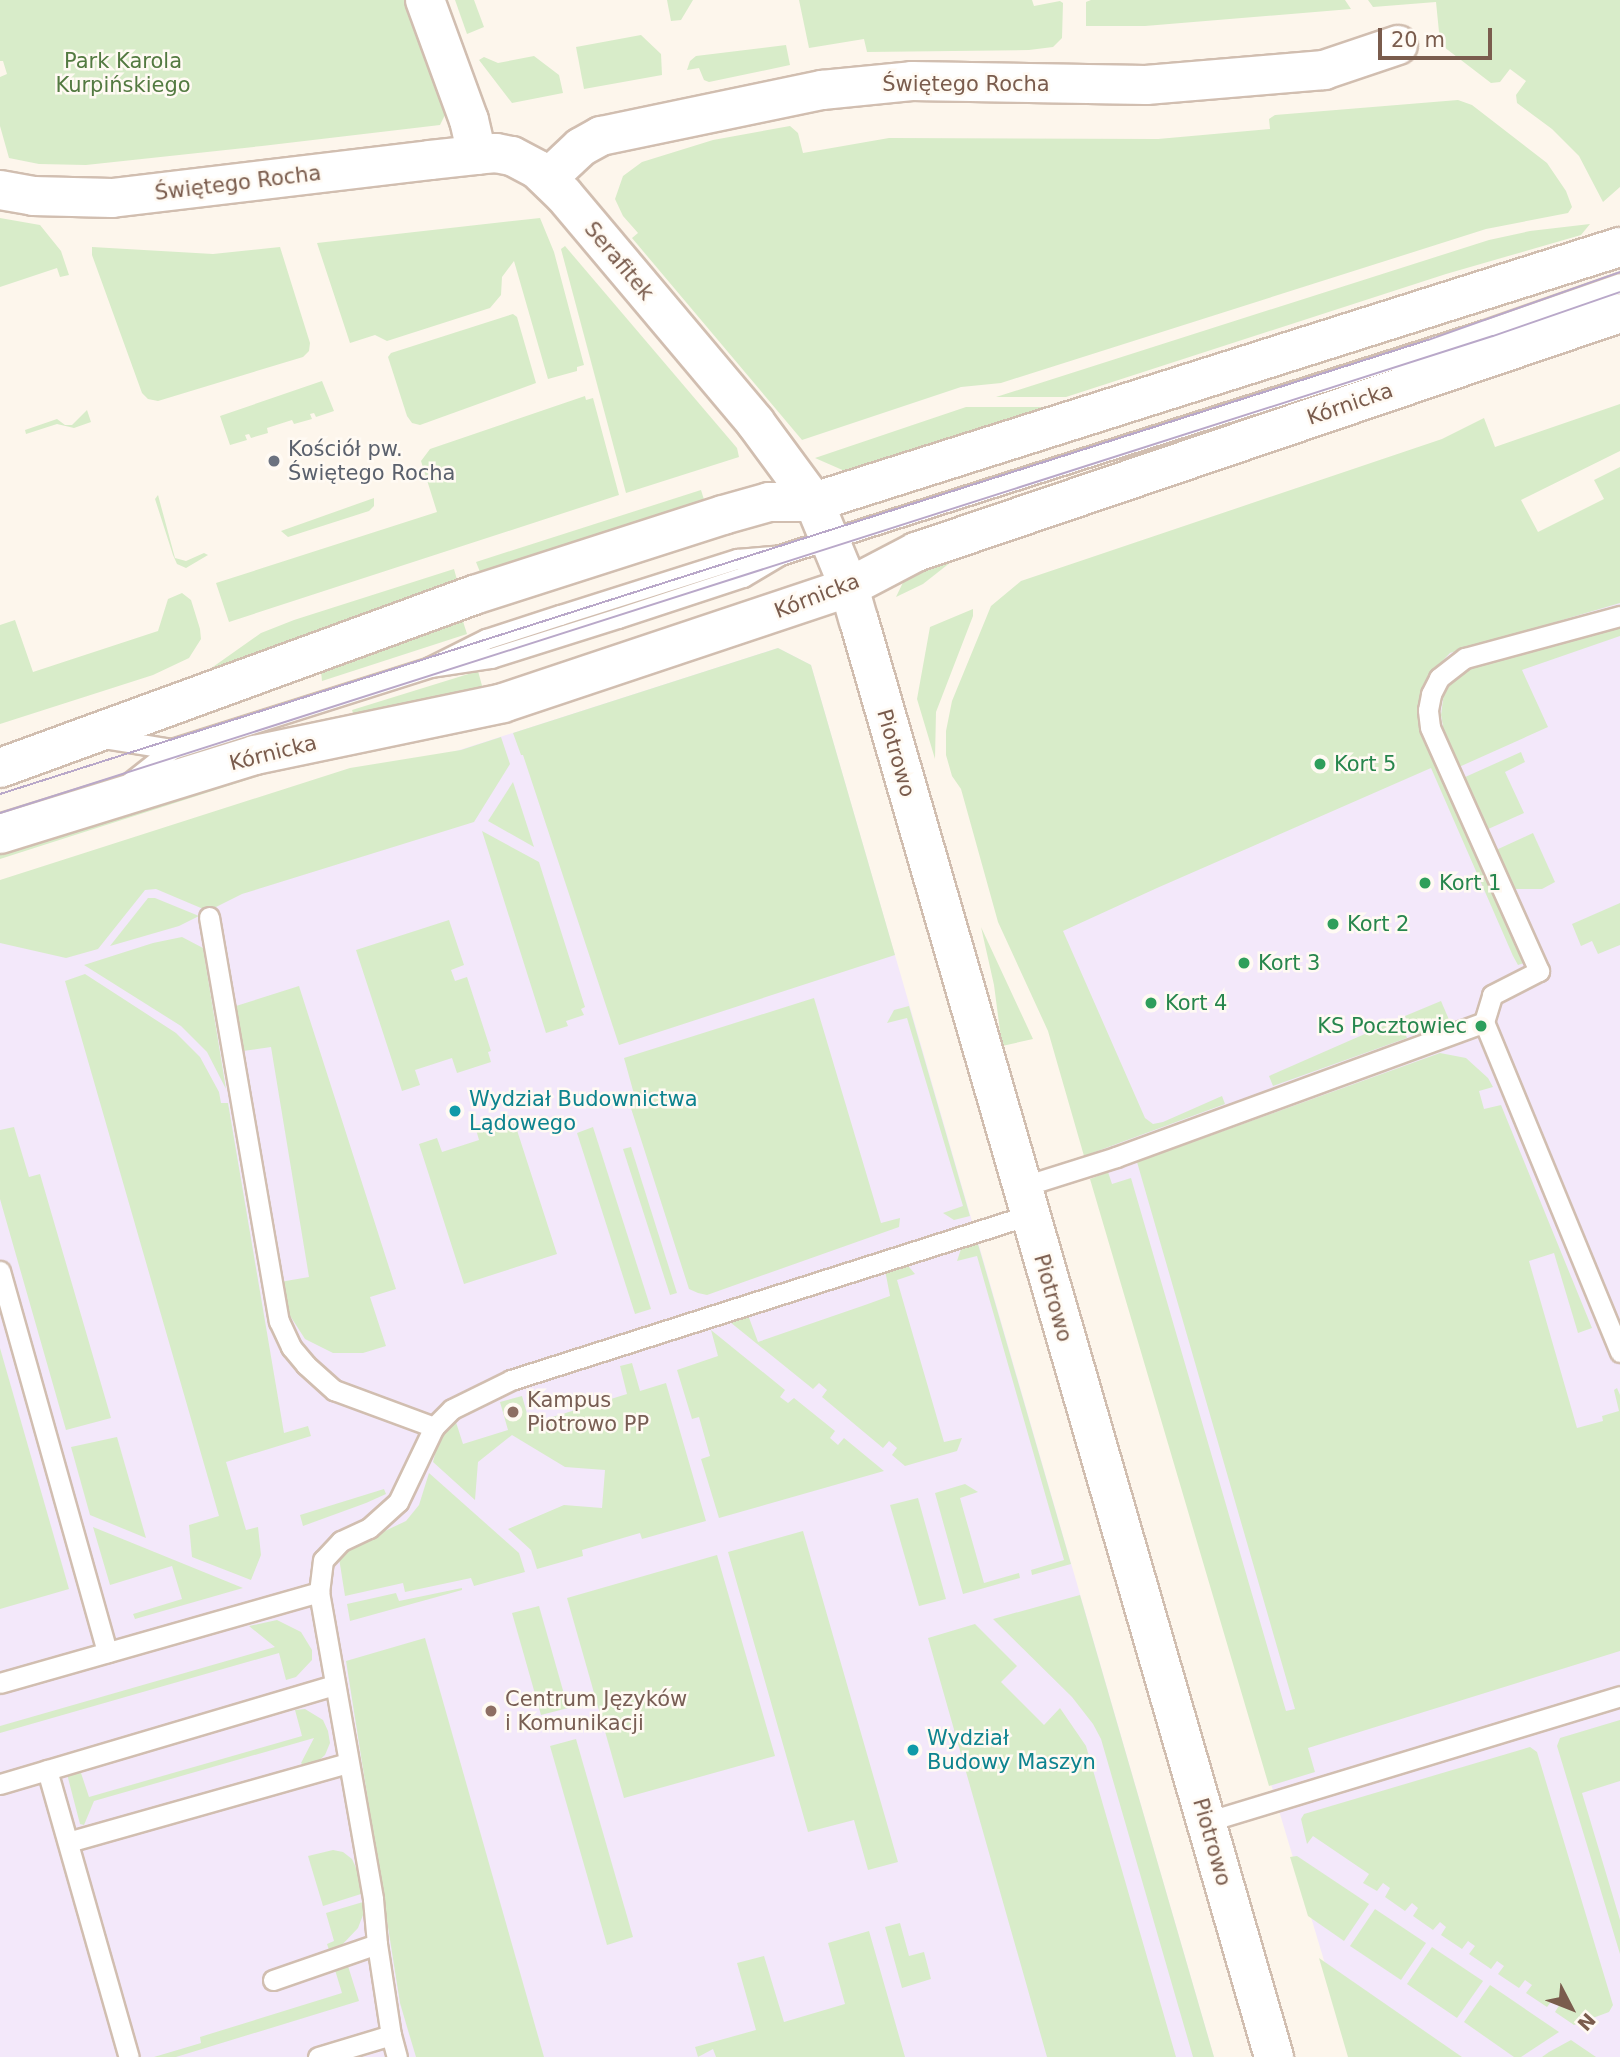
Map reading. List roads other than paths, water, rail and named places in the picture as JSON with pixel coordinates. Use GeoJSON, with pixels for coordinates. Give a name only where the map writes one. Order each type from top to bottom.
{"type":"FeatureCollection","features":[{"type":"Feature","properties":{"kind":"street"},"geometry":{"type":"LineString","coordinates":[[425,0],[469,120],[477,155]]}},
{"type":"Feature","properties":{"kind":"street","name":"Świętego Rocha"},"geometry":{"type":"LineString","coordinates":[[548,178],[581,147],[601,136],[822,90],[912,81],[1146,85],[1324,70],[1398,44]]}},
{"type":"Feature","properties":{"kind":"street","name":"Serafitek"},"geometry":{"type":"LineString","coordinates":[[477,155],[512,156],[531,164],[548,178],[755,422],[814,502],[830,540]]}},
{"type":"Feature","properties":{"kind":"street","name":"Świętego Rocha"},"geometry":{"type":"LineString","coordinates":[[0,190],[33,196],[112,198],[477,155]]}},
{"type":"Feature","properties":{"kind":"street"},"geometry":{"type":"LineString","coordinates":[[0,768],[474,596],[684,527],[769,502],[814,502],[1620,247]]}},
{"type":"Feature","properties":{"kind":"street","name":"Kórnicka"},"geometry":{"type":"LineString","coordinates":[[0,834],[256,755],[503,702],[849,587],[916,551],[1618,313]]}},
{"type":"Feature","properties":{"kind":"street","name":"Piotrowo"},"geometry":{"type":"LineString","coordinates":[[830,540],[849,587],[1274,2057]]}},
{"type":"Feature","properties":{"kind":"lane"},"geometry":{"type":"LineString","coordinates":[[108,800],[172,750],[430,667],[486,639],[737,559],[780,555],[830,540],[1485,330],[1618,313]]}},
{"type":"Feature","properties":{"kind":"lane"},"geometry":{"type":"LineString","coordinates":[[1620,616],[1465,658],[1439,678],[1431,694],[1428,710],[1430,727],[1539,971],[1492,995],[1484,1022],[1620,1352]]}},
{"type":"Feature","properties":{"kind":"lane"},"geometry":{"type":"LineString","coordinates":[[90,736],[172,750]]}},
{"type":"Feature","properties":{"kind":"lane"},"geometry":{"type":"LineString","coordinates":[[209,917],[279,1321],[290,1347],[334,1390],[434,1427]]}},
{"type":"Feature","properties":{"kind":"lane"},"geometry":{"type":"LineString","coordinates":[[397,2057],[376,1944],[373,1899],[319,1592],[323,1560],[341,1541],[369,1528],[398,1502],[434,1427],[452,1409],[511,1380],[1025,1201],[1104,1161],[1484,1022]]}},
{"type":"Feature","properties":{"kind":"lane"},"geometry":{"type":"LineString","coordinates":[[0,1271],[107,1652]]}},
{"type":"Feature","properties":{"kind":"lane"},"geometry":{"type":"LineString","coordinates":[[0,1683],[319,1592]]}},
{"type":"Feature","properties":{"kind":"lane"},"geometry":{"type":"LineString","coordinates":[[0,1784],[335,1685]]}},
{"type":"Feature","properties":{"kind":"lane"},"geometry":{"type":"LineString","coordinates":[[1206,1822],[1620,1696]]}},
{"type":"Feature","properties":{"kind":"lane"},"geometry":{"type":"LineString","coordinates":[[68,1842],[348,1763]]}},
{"type":"Feature","properties":{"kind":"lane"},"geometry":{"type":"LineString","coordinates":[[47,1770],[129,2057]]}},
{"type":"Feature","properties":{"kind":"lane"},"geometry":{"type":"LineString","coordinates":[[273,1980],[376,1944]]}},
{"type":"Feature","properties":{"kind":"lane"},"geometry":{"type":"LineString","coordinates":[[318,2057],[391,2035]]}},
{"type":"Feature","properties":{"kind":"tram line"},"geometry":{"type":"LineString","coordinates":[[0,794],[1428,340],[1620,272]]}},
{"type":"Feature","properties":{"kind":"tram line"},"geometry":{"type":"LineString","coordinates":[[0,813],[1493,336],[1620,292]]}},
{"type":"Feature","properties":{"kind":"place","name":"Kościół pw. Świętego Rocha"},"geometry":{"type":"Point","coordinates":[274,461]}},
{"type":"Feature","properties":{"kind":"place","name":"Kort 5"},"geometry":{"type":"Point","coordinates":[1320,764]}},
{"type":"Feature","properties":{"kind":"place","name":"Kort 1"},"geometry":{"type":"Point","coordinates":[1425,883]}},
{"type":"Feature","properties":{"kind":"place","name":"Kort 2"},"geometry":{"type":"Point","coordinates":[1333,924]}},
{"type":"Feature","properties":{"kind":"place","name":"Kort 3"},"geometry":{"type":"Point","coordinates":[1244,963]}},
{"type":"Feature","properties":{"kind":"place","name":"Kort 4"},"geometry":{"type":"Point","coordinates":[1151,1003]}},
{"type":"Feature","properties":{"kind":"place","name":"KS Pocztowiec"},"geometry":{"type":"Point","coordinates":[1481,1026]}},
{"type":"Feature","properties":{"kind":"place","name":"Wydział Budownictwa Lądowego"},"geometry":{"type":"Point","coordinates":[455,1111]}},
{"type":"Feature","properties":{"kind":"place","name":"Kampus Piotrowo PP"},"geometry":{"type":"Point","coordinates":[513,1412]}},
{"type":"Feature","properties":{"kind":"place","name":"Centrum Języków i Komunikacji"},"geometry":{"type":"Point","coordinates":[491,1711]}},
{"type":"Feature","properties":{"kind":"place","name":"Wydział Budowy Maszyn"},"geometry":{"type":"Point","coordinates":[913,1750]}},
{"type":"Feature","properties":{"kind":"park label","name":"Park Karola Kurpińskiego"},"geometry":{"type":"Point","coordinates":[123,73]}}]}
